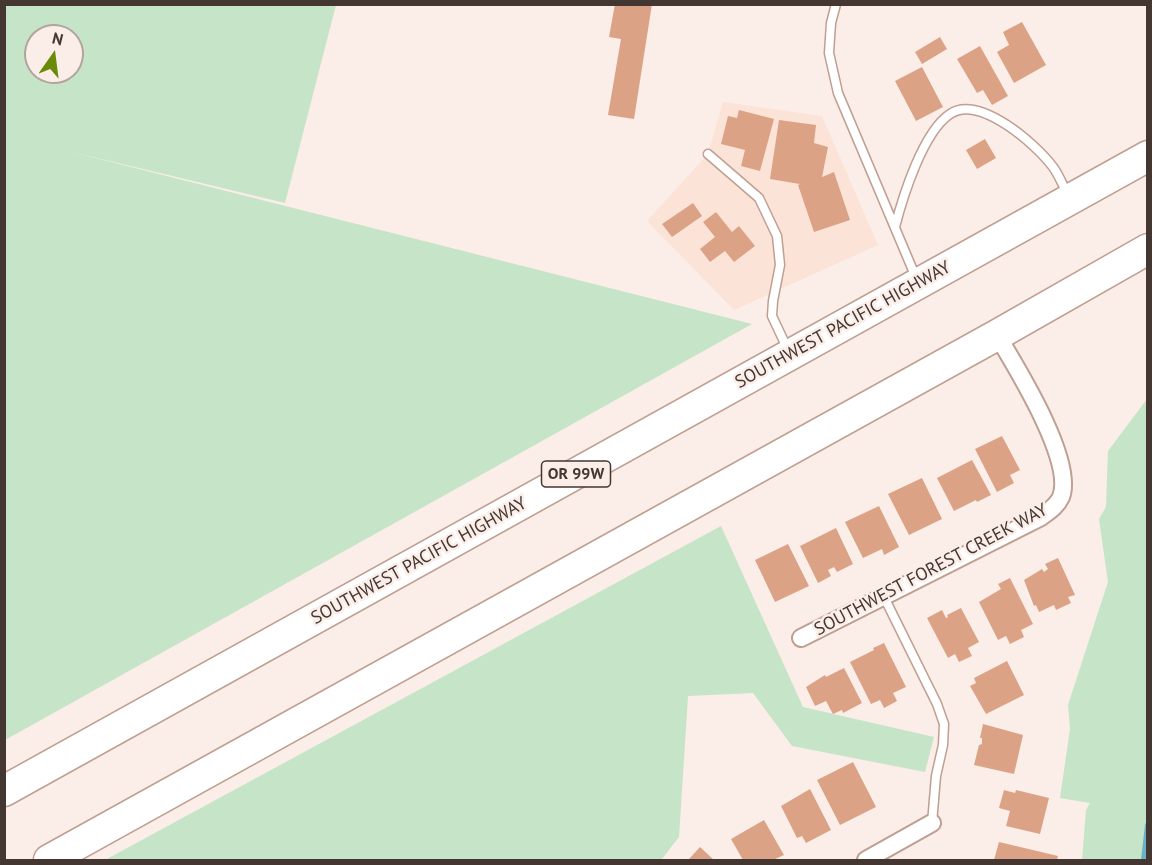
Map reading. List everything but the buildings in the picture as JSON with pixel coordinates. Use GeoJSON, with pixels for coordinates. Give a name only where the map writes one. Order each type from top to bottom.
{"type":"FeatureCollection","features":[{"type":"Feature","properties":{"kind":"highway","name":"SOUTHWEST PACIFIC HIGHWAY"},"geometry":{"type":"LineString","coordinates":[[4,791],[1148,156]]}},
{"type":"Feature","properties":{"kind":"highway"},"geometry":{"type":"LineString","coordinates":[[49,861],[1148,249]]}},
{"type":"Feature","properties":{"kind":"street","name":"SOUTHWEST FOREST CREEK WAY"},"geometry":{"type":"LineString","coordinates":[[801,638],[1041,517],[1053,508],[1060,498],[1063,474],[1058,454],[1029,390],[997,335]]}},
{"type":"Feature","properties":{"kind":"street"},"geometry":{"type":"LineString","coordinates":[[866,861],[932,823]]}},
{"type":"Feature","properties":{"kind":"lane"},"geometry":{"type":"LineString","coordinates":[[836,4],[831,23],[829,52],[838,93],[918,283]]}},
{"type":"Feature","properties":{"kind":"lane"},"geometry":{"type":"LineString","coordinates":[[895,228],[902,196],[923,149],[941,123],[951,113],[963,108],[983,111],[1022,135],[1052,166],[1070,200]]}},
{"type":"Feature","properties":{"kind":"lane"},"geometry":{"type":"LineString","coordinates":[[708,154],[759,198],[777,236],[780,265],[772,316],[790,355]]}},
{"type":"Feature","properties":{"kind":"lane"},"geometry":{"type":"LineString","coordinates":[[884,597],[937,704],[944,724],[932,823]]}},
{"type":"Feature","properties":{"kind":"shaded area"},"geometry":{"type":"Polygon","coordinates":[[[723,102],[822,116],[878,245],[734,310],[647,221],[708,154],[723,102]]]}},
{"type":"Feature","properties":{"kind":"green space"},"geometry":{"type":"Polygon","coordinates":[[[5,4],[336,5],[285,203],[68,151],[752,324],[5,740],[5,4]]]}},
{"type":"Feature","properties":{"kind":"green space"},"geometry":{"type":"Polygon","coordinates":[[[1147,399],[1147,860],[1082,860],[1086,810],[1090,803],[1060,798],[1070,729],[1068,705],[1108,582],[1099,519],[1106,507],[1108,451],[1147,399]]]}},
{"type":"Feature","properties":{"kind":"green space"},"geometry":{"type":"Polygon","coordinates":[[[721,526],[803,707],[934,737],[925,772],[792,746],[753,693],[688,696],[679,837],[661,860],[105,860],[721,526]]]}},
{"type":"Feature","properties":{"kind":"waterway"},"geometry":{"type":"LineString","coordinates":[[1144,860],[1148,825]]}}]}
